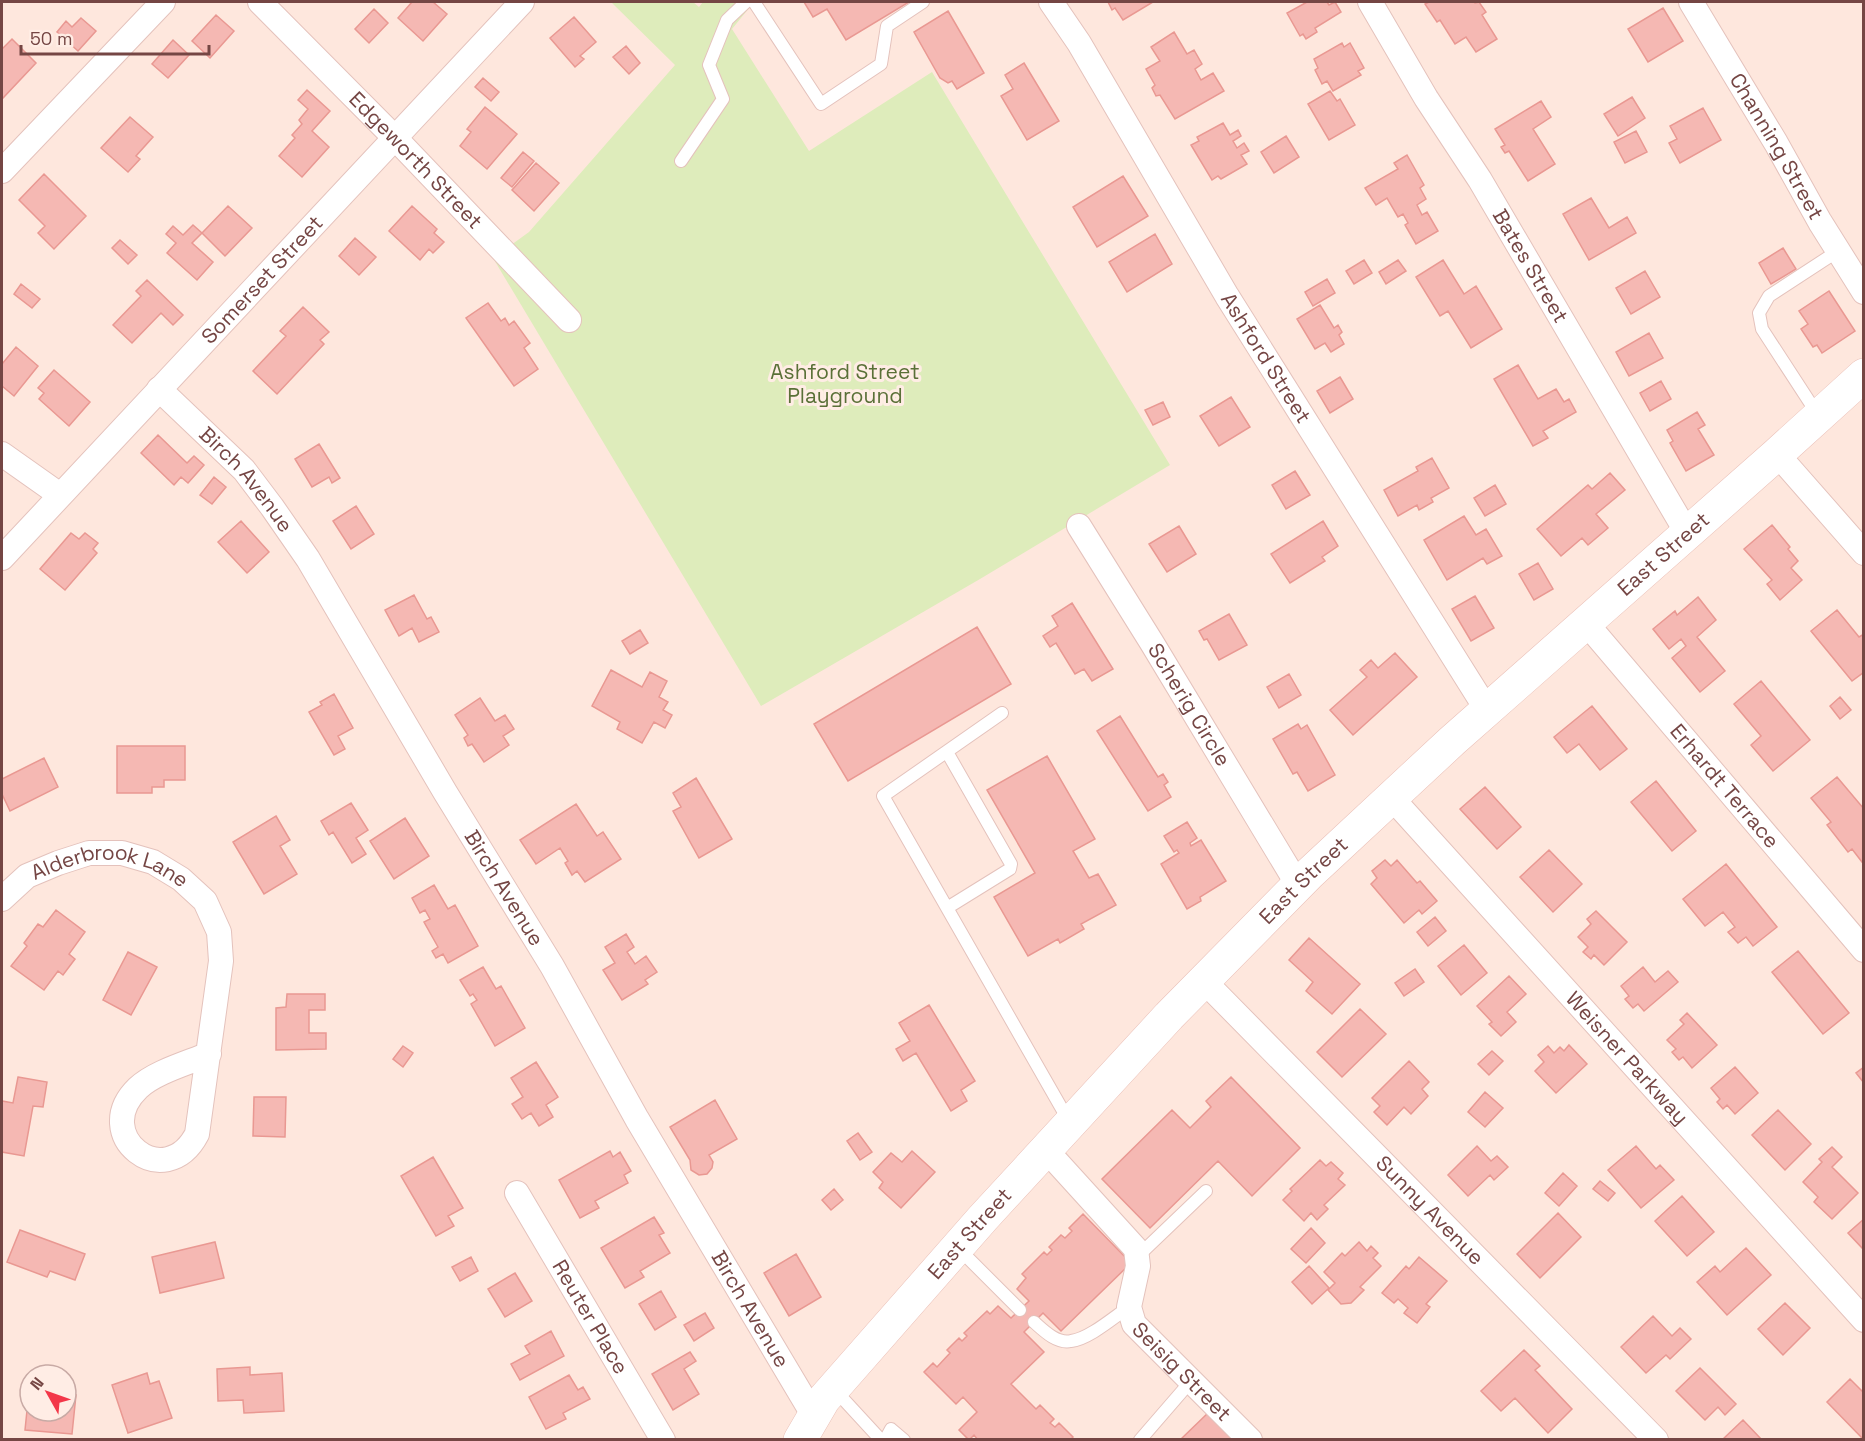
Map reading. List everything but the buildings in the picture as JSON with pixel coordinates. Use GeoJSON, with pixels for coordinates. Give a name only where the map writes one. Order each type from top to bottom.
{"type":"FeatureCollection","features":[{"type":"Feature","properties":{"kind":"main road","name":"East Street"},"geometry":{"type":"LineString","coordinates":[[807,1428],[833,1388],[957,1247],[1169,1016],[1298,885],[1391,796],[1863,375]]}},
{"type":"Feature","properties":{"kind":"street"},"geometry":{"type":"LineString","coordinates":[[2,171],[164,2]]}},
{"type":"Feature","properties":{"kind":"street","name":"Edgeworth Street"},"geometry":{"type":"LineString","coordinates":[[260,2],[395,138],[569,320]]}},
{"type":"Feature","properties":{"kind":"street","name":"Somerset Street"},"geometry":{"type":"LineString","coordinates":[[2,558],[522,2]]}},
{"type":"Feature","properties":{"kind":"street","name":"Ashford Street"},"geometry":{"type":"LineString","coordinates":[[1051,2],[1079,44],[1227,296],[1487,710]]}},
{"type":"Feature","properties":{"kind":"street","name":"Bates Street"},"geometry":{"type":"LineString","coordinates":[[1370,2],[1420,88],[1496,208],[1687,533]]}},
{"type":"Feature","properties":{"kind":"street","name":"Channing Street"},"geometry":{"type":"LineString","coordinates":[[1691,2],[1863,292]]}},
{"type":"Feature","properties":{"kind":"street","name":"Birch Avenue"},"geometry":{"type":"LineString","coordinates":[[159,389],[243,470],[308,559],[445,792],[552,966],[807,1428]]}},
{"type":"Feature","properties":{"kind":"street"},"geometry":{"type":"LineString","coordinates":[[2,454],[60,495]]}},
{"type":"Feature","properties":{"kind":"street"},"geometry":{"type":"LineString","coordinates":[[1777,454],[1863,553]]}},
{"type":"Feature","properties":{"kind":"street","name":"Scherig Circle"},"geometry":{"type":"LineString","coordinates":[[1079,526],[1298,885]]}},
{"type":"Feature","properties":{"kind":"street","name":"Erhardt Terrace"},"geometry":{"type":"LineString","coordinates":[[1586,623],[1863,950]]}},
{"type":"Feature","properties":{"kind":"street","name":"Weisner Parkway"},"geometry":{"type":"LineString","coordinates":[[1391,796],[1863,1320]]}},
{"type":"Feature","properties":{"kind":"street","name":"Alderbrook Lane"},"geometry":{"type":"LineString","coordinates":[[2,899],[27,876],[58,862],[89,853],[122,853],[153,862],[181,879],[205,901],[219,932],[222,961],[209,1054],[197,1134],[192,1145],[183,1154],[171,1159],[159,1161],[136,1152],[128,1143],[122,1126],[124,1108],[131,1096],[140,1086],[157,1076],[209,1054]]}},
{"type":"Feature","properties":{"kind":"street","name":"Sunny Avenue"},"geometry":{"type":"LineString","coordinates":[[1204,981],[1656,1440]]}},
{"type":"Feature","properties":{"kind":"street"},"geometry":{"type":"LineString","coordinates":[[1046,1149],[1122,1232],[1136,1249],[1137,1257]]}},
{"type":"Feature","properties":{"kind":"street","name":"Reuter Place"},"geometry":{"type":"LineString","coordinates":[[517,1193],[663,1440]]}},
{"type":"Feature","properties":{"kind":"street","name":"Seisig Street"},"geometry":{"type":"LineString","coordinates":[[1137,1257],[1138,1266],[1130,1307],[1134,1324],[1250,1440]]}},
{"type":"Feature","properties":{"kind":"lane"},"geometry":{"type":"LineString","coordinates":[[681,161],[723,99],[709,65],[727,20],[746,2]]}},
{"type":"Feature","properties":{"kind":"lane"},"geometry":{"type":"LineString","coordinates":[[754,2],[821,104],[881,64],[888,26],[923,2]]}},
{"type":"Feature","properties":{"kind":"lane"},"geometry":{"type":"LineString","coordinates":[[1818,416],[1762,329],[1760,313],[1769,296],[1838,251]]}},
{"type":"Feature","properties":{"kind":"lane"},"geometry":{"type":"LineString","coordinates":[[1002,714],[884,796],[1070,1124]]}},
{"type":"Feature","properties":{"kind":"lane"},"geometry":{"type":"LineString","coordinates":[[947,752],[1011,864],[1010,868],[947,908]]}},
{"type":"Feature","properties":{"kind":"lane"},"geometry":{"type":"LineString","coordinates":[[1137,1257],[1206,1191]]}},
{"type":"Feature","properties":{"kind":"lane"},"geometry":{"type":"LineString","coordinates":[[957,1247],[1020,1310]]}},
{"type":"Feature","properties":{"kind":"lane"},"geometry":{"type":"LineString","coordinates":[[1034,1322],[1050,1336],[1070,1342],[1088,1334],[1130,1307]]}},
{"type":"Feature","properties":{"kind":"lane"},"geometry":{"type":"LineString","coordinates":[[1140,1440],[1191,1381]]}},
{"type":"Feature","properties":{"kind":"lane"},"geometry":{"type":"LineString","coordinates":[[833,1388],[883,1440],[891,1429],[904,1440]]}},
{"type":"Feature","properties":{"kind":"green space","name":"Ashford Street Playground"},"geometry":{"type":"Polygon","coordinates":[[[611,2],[693,2],[699,7],[703,2],[754,2],[732,29],[809,151],[932,72],[1170,465],[761,706],[493,258],[529,232],[675,65],[611,2]]]}}]}
